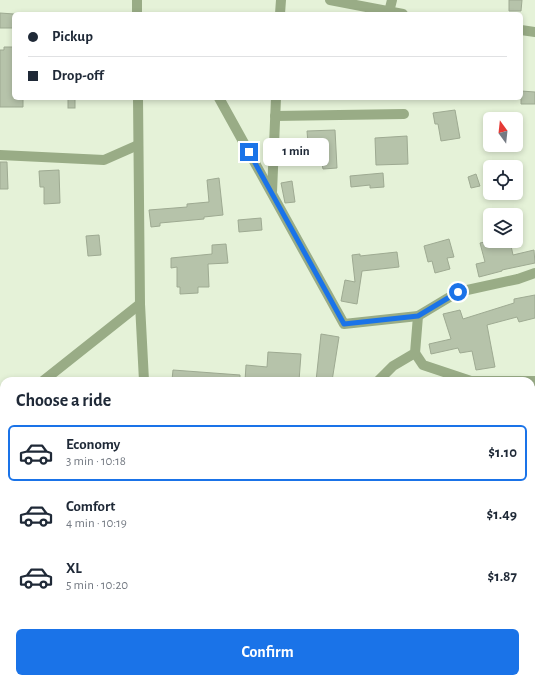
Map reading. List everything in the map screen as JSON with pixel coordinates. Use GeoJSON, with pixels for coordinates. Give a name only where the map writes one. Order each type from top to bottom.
{"type":"FeatureCollection","features":[{"type":"Feature","properties":{"kind":"street"},"geometry":{"type":"LineString","coordinates":[[137,0],[139,12]]}},
{"type":"Feature","properties":{"kind":"street"},"geometry":{"type":"LineString","coordinates":[[280,12],[281,0]]}},
{"type":"Feature","properties":{"kind":"street"},"geometry":{"type":"LineString","coordinates":[[330,0],[389,12],[392,0]]}},
{"type":"Feature","properties":{"kind":"street"},"geometry":{"type":"LineString","coordinates":[[523,30],[535,32]]}},
{"type":"Feature","properties":{"kind":"street"},"geometry":{"type":"LineString","coordinates":[[138,100],[140,304],[144,377]]}},
{"type":"Feature","properties":{"kind":"street"},"geometry":{"type":"LineString","coordinates":[[220,100],[344,324],[418,316],[458,292],[518,279],[535,273]]}},
{"type":"Feature","properties":{"kind":"street"},"geometry":{"type":"LineString","coordinates":[[272,192],[276,100]]}},
{"type":"Feature","properties":{"kind":"street"},"geometry":{"type":"LineString","coordinates":[[275,116],[404,114]]}},
{"type":"Feature","properties":{"kind":"street"},"geometry":{"type":"LineString","coordinates":[[0,155],[104,160],[138,145]]}},
{"type":"Feature","properties":{"kind":"street"},"geometry":{"type":"LineString","coordinates":[[48,377],[140,304]]}},
{"type":"Feature","properties":{"kind":"street"},"geometry":{"type":"LineString","coordinates":[[418,316],[415,353],[423,365],[459,377]]}},
{"type":"Feature","properties":{"kind":"street"},"geometry":{"type":"LineString","coordinates":[[382,377],[393,366],[415,353]]}},
{"type":"Feature","properties":{"kind":"building"},"geometry":{"type":"Polygon","coordinates":[[[509,0],[522,0],[521,11],[509,11],[509,0]]]}},
{"type":"Feature","properties":{"kind":"building"},"geometry":{"type":"Polygon","coordinates":[[[0,13],[12,14],[12,28],[0,28],[0,13]]]}},
{"type":"Feature","properties":{"kind":"building"},"geometry":{"type":"Polygon","coordinates":[[[4,47],[12,47],[12,100],[23,100],[23,107],[0,107],[0,50],[4,50],[4,47]]]}},
{"type":"Feature","properties":{"kind":"building"},"geometry":{"type":"Polygon","coordinates":[[[523,91],[535,92],[535,104],[521,104],[521,100],[523,100],[523,91]]]}},
{"type":"Feature","properties":{"kind":"building"},"geometry":{"type":"Polygon","coordinates":[[[68,100],[75,100],[75,108],[68,108],[68,100]]]}},
{"type":"Feature","properties":{"kind":"building"},"geometry":{"type":"Polygon","coordinates":[[[455,110],[460,138],[441,141],[438,124],[435,124],[433,113],[455,110]]]}},
{"type":"Feature","properties":{"kind":"building"},"geometry":{"type":"Polygon","coordinates":[[[335,130],[337,168],[323,169],[322,164],[313,164],[313,156],[309,156],[307,131],[335,130]]]}},
{"type":"Feature","properties":{"kind":"building"},"geometry":{"type":"Polygon","coordinates":[[[407,136],[408,164],[376,165],[375,138],[407,136]]]}},
{"type":"Feature","properties":{"kind":"building"},"geometry":{"type":"Polygon","coordinates":[[[0,162],[7,162],[8,189],[0,189],[0,162]]]}},
{"type":"Feature","properties":{"kind":"building"},"geometry":{"type":"Polygon","coordinates":[[[59,170],[60,203],[44,204],[44,187],[40,187],[39,171],[59,170]]]}},
{"type":"Feature","properties":{"kind":"building"},"geometry":{"type":"Polygon","coordinates":[[[383,173],[384,187],[370,188],[370,185],[351,187],[350,176],[383,173]]]}},
{"type":"Feature","properties":{"kind":"building"},"geometry":{"type":"Polygon","coordinates":[[[476,174],[480,186],[471,188],[468,177],[476,174]]]}},
{"type":"Feature","properties":{"kind":"building"},"geometry":{"type":"Polygon","coordinates":[[[219,178],[223,215],[204,217],[204,219],[160,223],[160,226],[151,227],[149,210],[187,207],[187,204],[209,202],[207,180],[219,178]]]}},
{"type":"Feature","properties":{"kind":"building"},"geometry":{"type":"Polygon","coordinates":[[[292,181],[295,202],[285,203],[281,183],[292,181]]]}},
{"type":"Feature","properties":{"kind":"building"},"geometry":{"type":"Polygon","coordinates":[[[261,218],[262,230],[239,232],[238,220],[261,218]]]}},
{"type":"Feature","properties":{"kind":"building"},"geometry":{"type":"Polygon","coordinates":[[[99,235],[101,255],[88,256],[86,236],[99,235]]]}},
{"type":"Feature","properties":{"kind":"building"},"geometry":{"type":"Polygon","coordinates":[[[449,239],[454,257],[447,258],[450,269],[435,273],[432,261],[428,262],[424,246],[449,239]]]}},
{"type":"Feature","properties":{"kind":"building"},"geometry":{"type":"Polygon","coordinates":[[[483,242],[483,248],[512,248],[513,255],[534,250],[535,263],[502,270],[479,277],[476,264],[485,262],[480,243],[483,242]]]}},
{"type":"Feature","properties":{"kind":"building"},"geometry":{"type":"Polygon","coordinates":[[[226,244],[228,263],[208,264],[209,287],[198,287],[198,293],[180,294],[180,287],[177,287],[177,267],[171,268],[171,258],[212,254],[212,245],[226,244]]]}},
{"type":"Feature","properties":{"kind":"building"},"geometry":{"type":"Polygon","coordinates":[[[397,252],[399,267],[362,271],[357,304],[341,301],[345,280],[355,282],[352,255],[360,254],[360,256],[397,252]]]}},
{"type":"Feature","properties":{"kind":"building"},"geometry":{"type":"Polygon","coordinates":[[[535,295],[535,318],[519,322],[517,317],[487,325],[495,367],[476,370],[472,351],[460,353],[458,348],[431,354],[429,344],[451,339],[443,314],[460,310],[463,319],[514,303],[514,299],[535,295]]]}},
{"type":"Feature","properties":{"kind":"building"},"geometry":{"type":"Polygon","coordinates":[[[321,334],[339,337],[333,377],[316,377],[321,334]]]}},
{"type":"Feature","properties":{"kind":"building"},"geometry":{"type":"Polygon","coordinates":[[[268,352],[301,354],[299,377],[245,377],[246,365],[267,367],[268,352]]]}},
{"type":"Feature","properties":{"kind":"building"},"geometry":{"type":"Polygon","coordinates":[[[173,370],[240,375],[240,377],[172,377],[173,370]]]}},
{"type":"Feature","properties":{"kind":"route"},"geometry":{"type":"LineString","coordinates":[[249,152],[344,324],[418,316],[458,292]]}}]}
